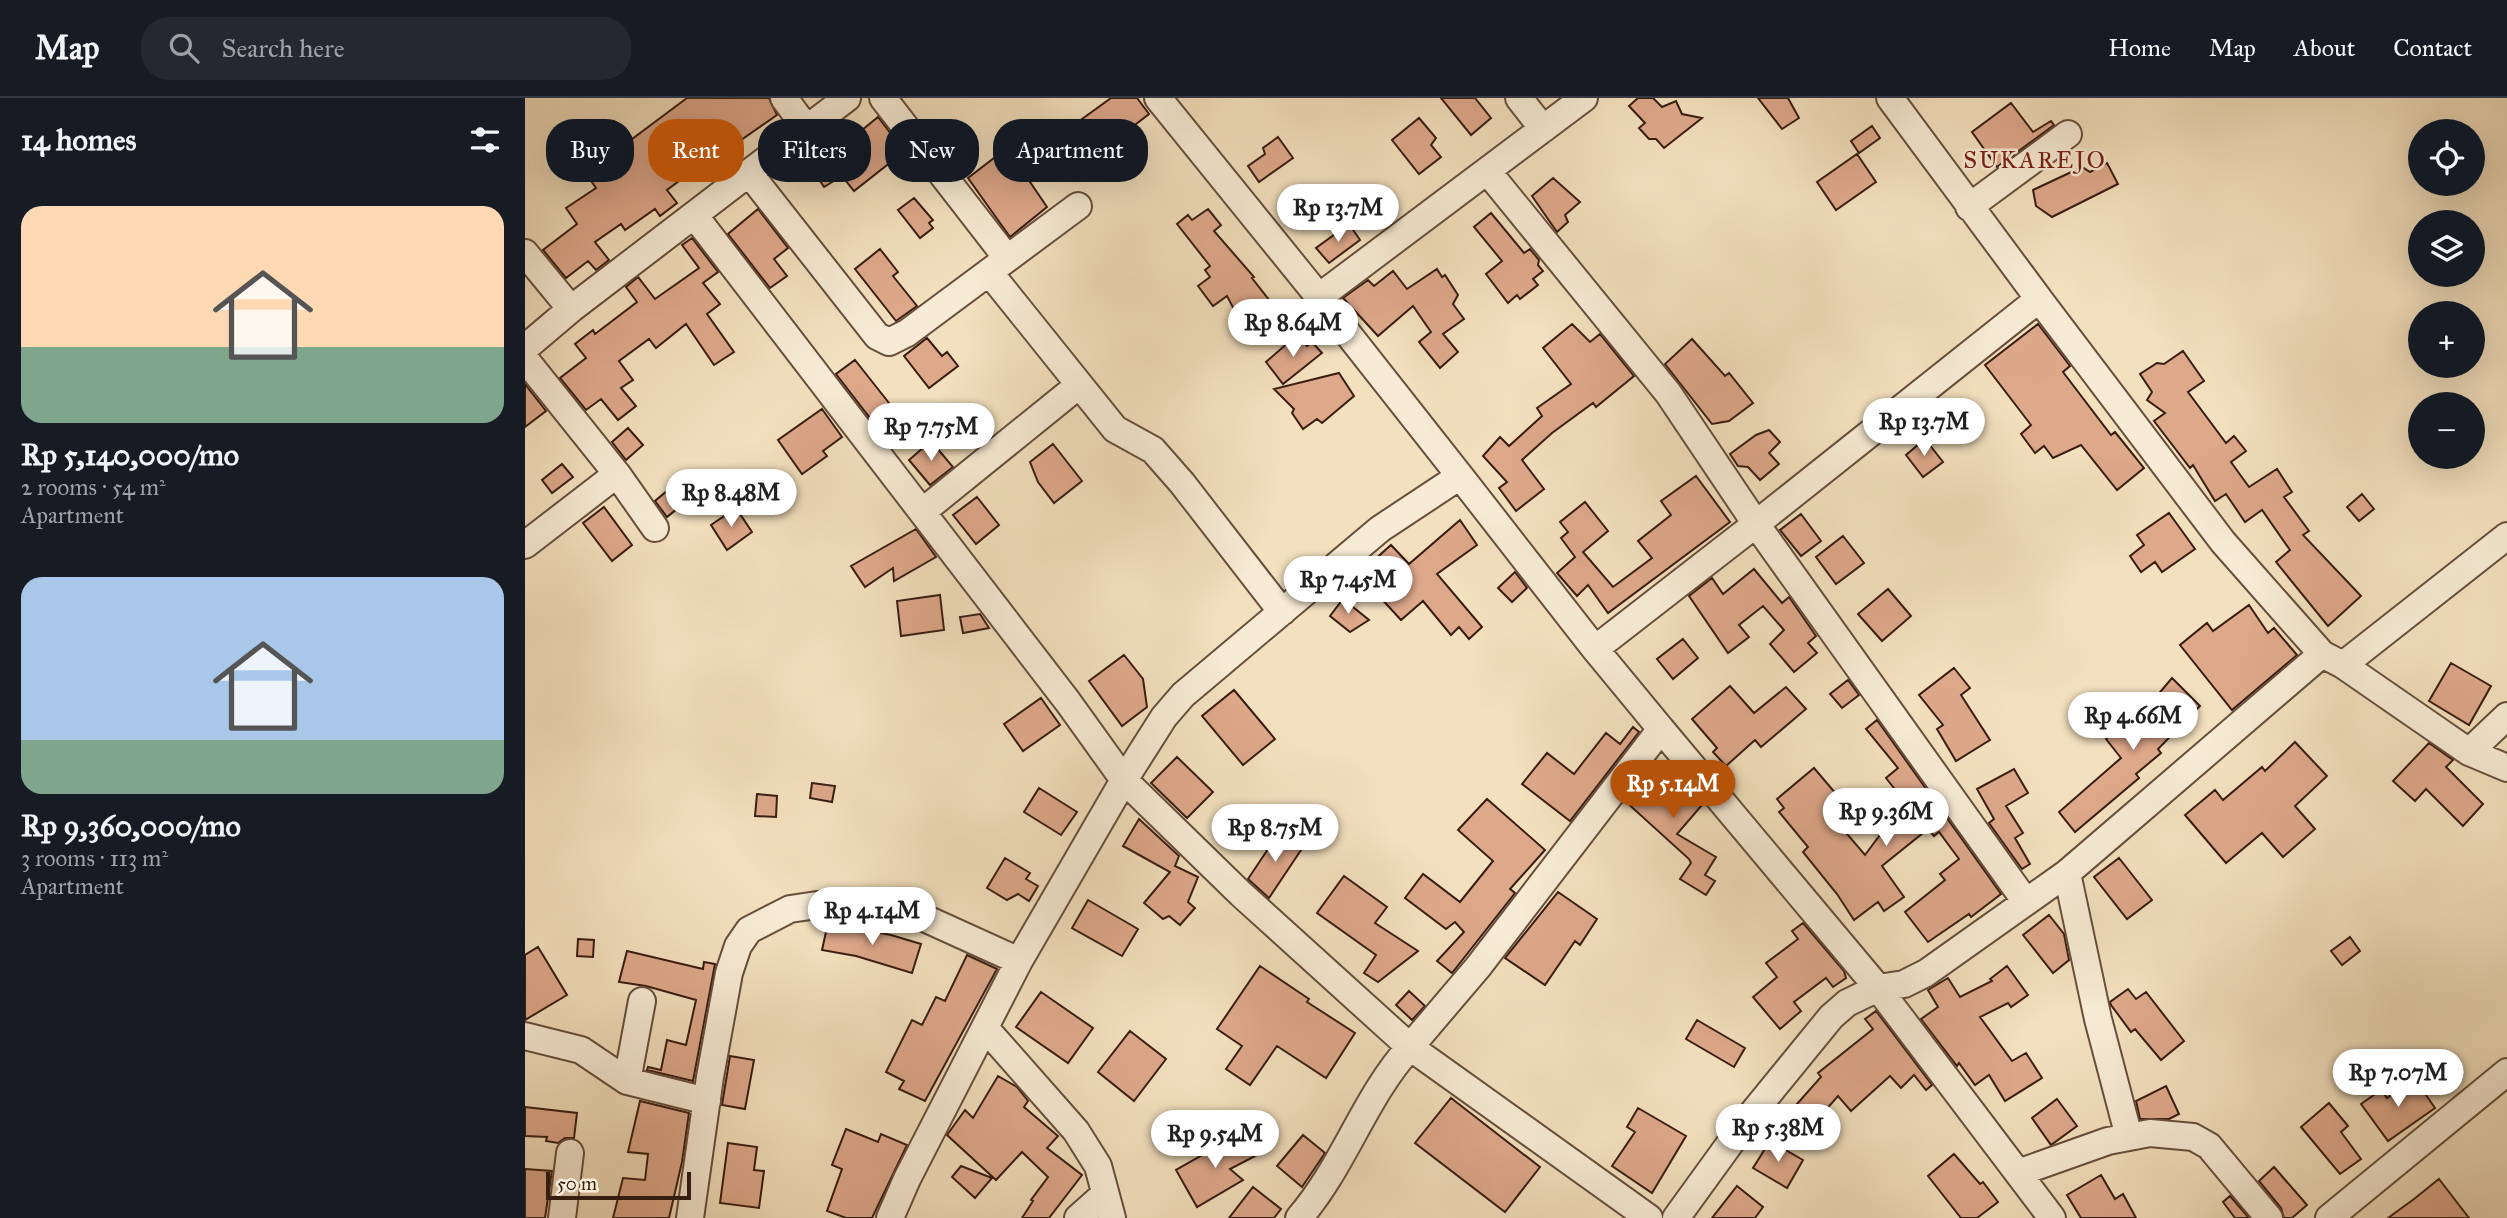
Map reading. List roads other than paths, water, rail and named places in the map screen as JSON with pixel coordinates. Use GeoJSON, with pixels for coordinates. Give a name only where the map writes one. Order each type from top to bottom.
{"type":"FeatureCollection","features":[{"type":"Feature","properties":{"kind":"street"},"geometry":{"type":"LineString","coordinates":[[784,98],[800,119]]}},
{"type":"Feature","properties":{"kind":"street"},"geometry":{"type":"LineString","coordinates":[[820,119],[847,98]]}},
{"type":"Feature","properties":{"kind":"street"},"geometry":{"type":"LineString","coordinates":[[883,98],[1079,386],[1115,429],[1153,450],[1282,612]]}},
{"type":"Feature","properties":{"kind":"street"},"geometry":{"type":"LineString","coordinates":[[1158,98],[1319,297],[1595,649],[1878,988],[2052,1218]]}},
{"type":"Feature","properties":{"kind":"street"},"geometry":{"type":"LineString","coordinates":[[1519,98],[1543,130]]}},
{"type":"Feature","properties":{"kind":"street"},"geometry":{"type":"LineString","coordinates":[[1319,297],[1584,98]]}},
{"type":"Feature","properties":{"kind":"street"},"geometry":{"type":"LineString","coordinates":[[1890,98],[2223,542],[2332,659],[2469,752],[2507,768]]}},
{"type":"Feature","properties":{"kind":"street"},"geometry":{"type":"LineString","coordinates":[[1969,206],[2068,134]]}},
{"type":"Feature","properties":{"kind":"street"},"geometry":{"type":"LineString","coordinates":[[525,348],[571,309],[758,166]]}},
{"type":"Feature","properties":{"kind":"street"},"geometry":{"type":"LineString","coordinates":[[1488,172],[1668,393],[1756,524],[2029,899]]}},
{"type":"Feature","properties":{"kind":"street"},"geometry":{"type":"LineString","coordinates":[[749,173],[882,339],[889,342],[897,340],[1078,206]]}},
{"type":"Feature","properties":{"kind":"street"},"geometry":{"type":"LineString","coordinates":[[694,215],[1124,780],[1241,894],[1410,1047],[1649,1218]]}},
{"type":"Feature","properties":{"kind":"street"},"geometry":{"type":"LineString","coordinates":[[525,253],[571,309]]}},
{"type":"Feature","properties":{"kind":"street"},"geometry":{"type":"LineString","coordinates":[[1595,649],[2039,299]]}},
{"type":"Feature","properties":{"kind":"street"},"geometry":{"type":"LineString","coordinates":[[525,359],[617,474],[655,528]]}},
{"type":"Feature","properties":{"kind":"street"},"geometry":{"type":"LineString","coordinates":[[922,512],[1079,386]]}},
{"type":"Feature","properties":{"kind":"street"},"geometry":{"type":"LineString","coordinates":[[525,545],[617,474]]}},
{"type":"Feature","properties":{"kind":"street"},"geometry":{"type":"LineString","coordinates":[[890,1218],[907,1179],[1019,961],[1124,780],[1164,717],[1183,695],[1380,528],[1459,476]]}},
{"type":"Feature","properties":{"kind":"street"},"geometry":{"type":"LineString","coordinates":[[1676,1218],[1747,1120],[1831,1017],[1847,1003],[1878,988],[1904,984],[1926,974],[2062,876],[2332,659],[2507,536]]}},
{"type":"Feature","properties":{"kind":"street"},"geometry":{"type":"LineString","coordinates":[[2469,752],[2507,716]]}},
{"type":"Feature","properties":{"kind":"street"},"geometry":{"type":"LineString","coordinates":[[1299,1218],[1345,1152],[1390,1070],[1495,947],[1661,729]]}},
{"type":"Feature","properties":{"kind":"street"},"geometry":{"type":"LineString","coordinates":[[2062,876],[2129,1137]]}},
{"type":"Feature","properties":{"kind":"street"},"geometry":{"type":"LineString","coordinates":[[690,1218],[731,964],[738,946],[749,930],[790,909],[817,905],[911,912],[1019,961]]}},
{"type":"Feature","properties":{"kind":"street"},"geometry":{"type":"LineString","coordinates":[[628,1081],[642,1000]]}},
{"type":"Feature","properties":{"kind":"street"},"geometry":{"type":"LineString","coordinates":[[986,1028],[1076,1131],[1098,1166],[1109,1206],[1077,1218]]}},
{"type":"Feature","properties":{"kind":"street"},"geometry":{"type":"LineString","coordinates":[[525,1036],[581,1050],[628,1081],[707,1101]]}},
{"type":"Feature","properties":{"kind":"street"},"geometry":{"type":"LineString","coordinates":[[2329,1218],[2507,1072]]}},
{"type":"Feature","properties":{"kind":"street"},"geometry":{"type":"LineString","coordinates":[[2018,1173],[2108,1141],[2150,1133],[2193,1137],[2202,1140],[2269,1218]]}},
{"type":"Feature","properties":{"kind":"street"},"geometry":{"type":"LineString","coordinates":[[562,1218],[570,1153]]}},
{"type":"Feature","properties":{"kind":"district","name":"SUKAREJO"},"geometry":{"type":"Point","coordinates":[2035,160]}}]}
